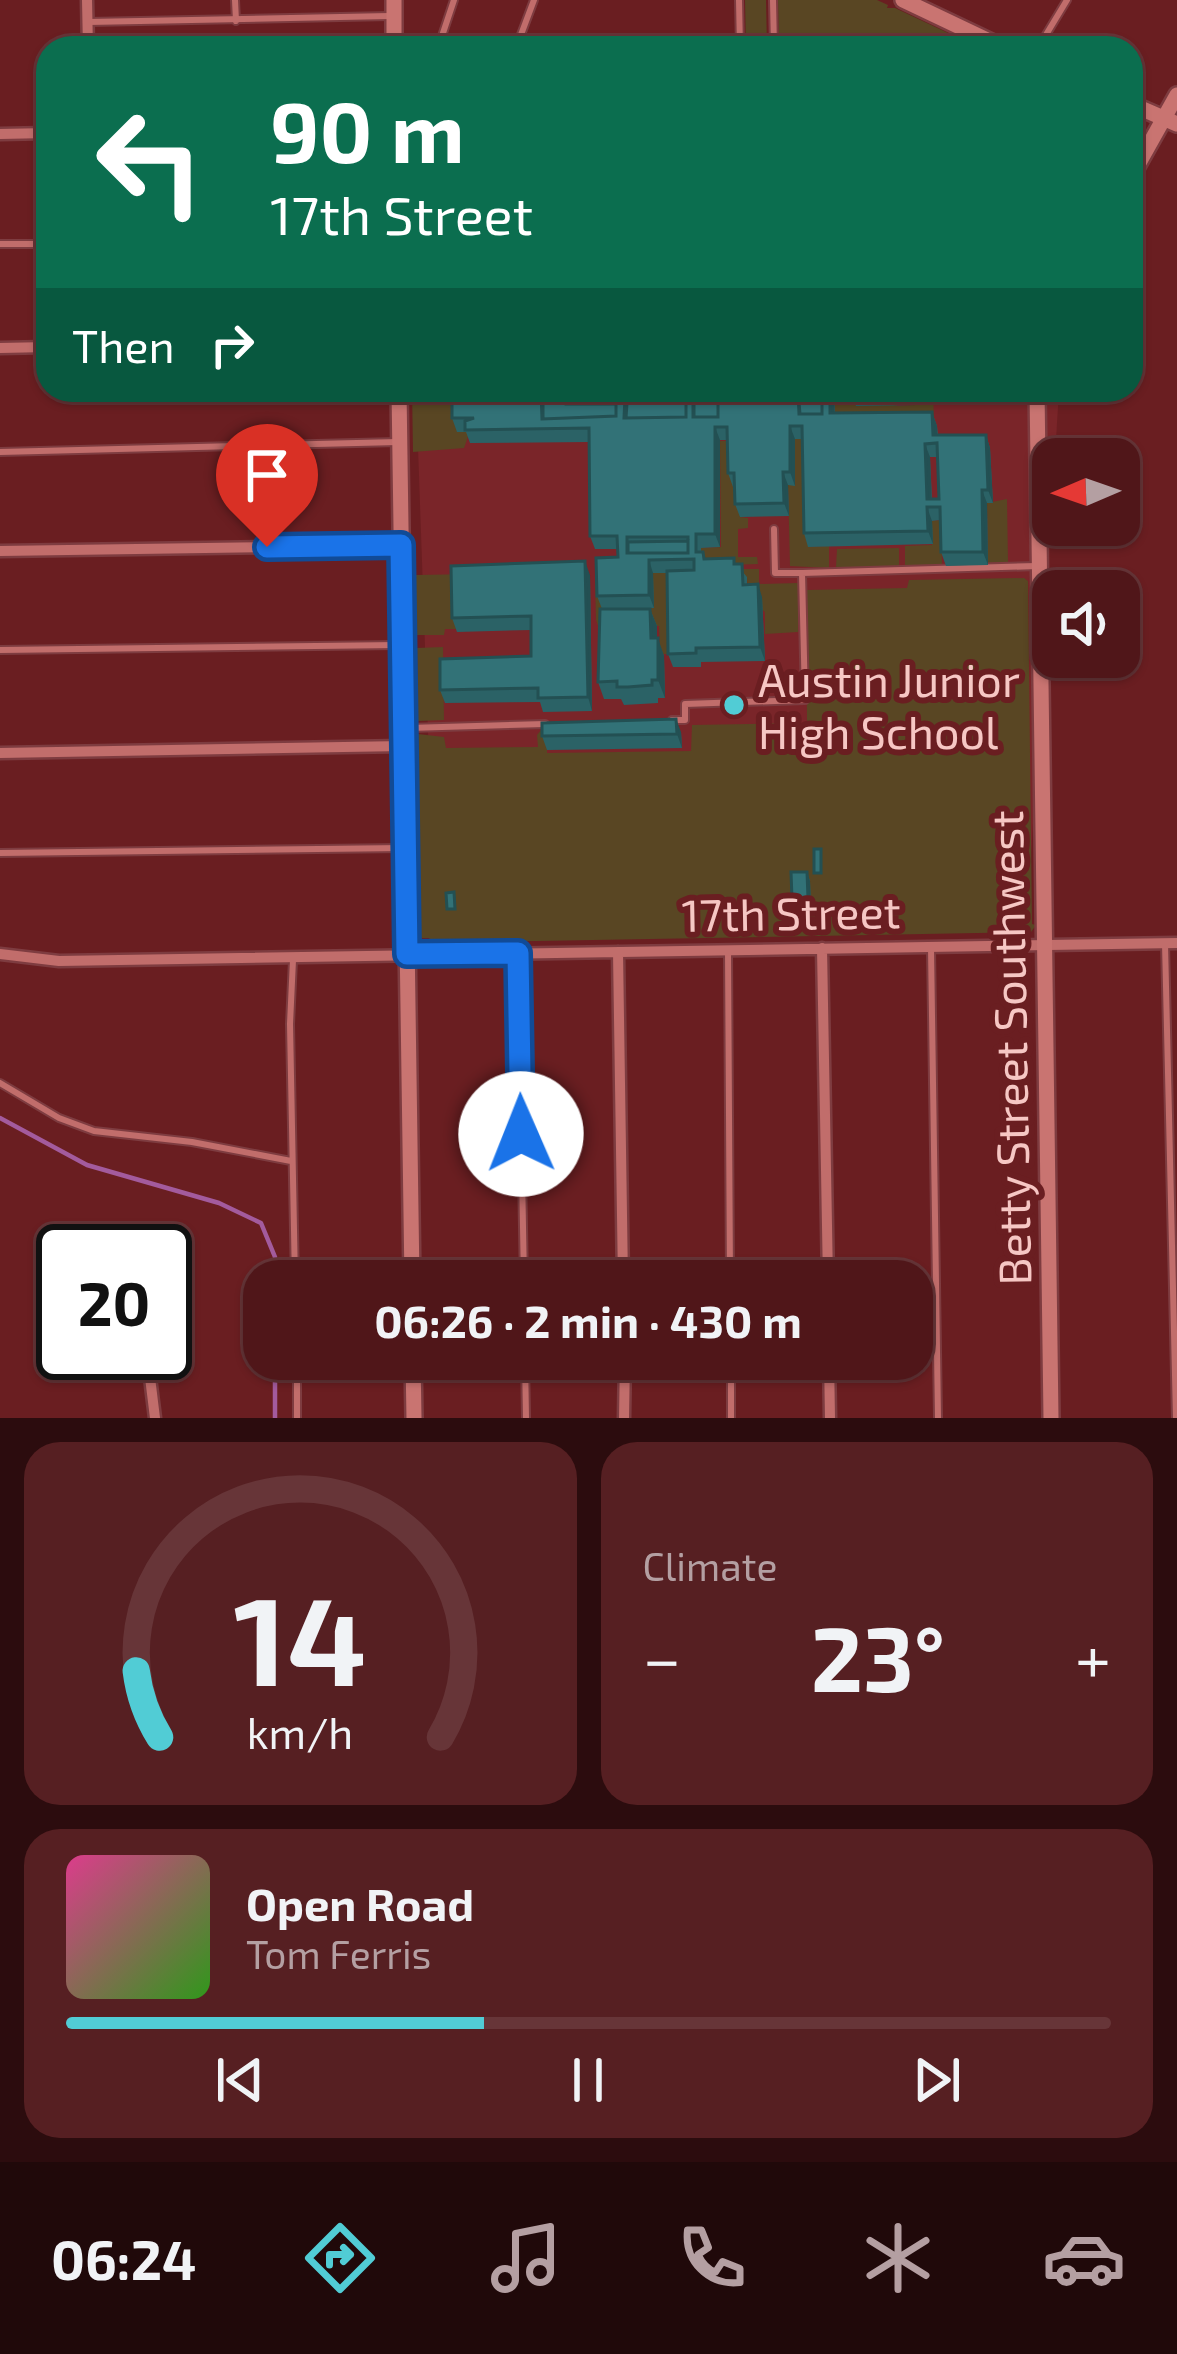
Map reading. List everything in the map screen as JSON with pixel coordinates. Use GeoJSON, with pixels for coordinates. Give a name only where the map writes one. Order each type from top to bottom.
{"type":"FeatureCollection","features":[{"type":"Feature","properties":{"kind":"street"},"geometry":{"type":"LineString","coordinates":[[87,0],[88,36]]}},
{"type":"Feature","properties":{"kind":"street"},"geometry":{"type":"LineString","coordinates":[[903,0],[979,36]]}},
{"type":"Feature","properties":{"kind":"street"},"geometry":{"type":"LineString","coordinates":[[1143,159],[1170,120],[1177,95]]}},
{"type":"Feature","properties":{"kind":"street"},"geometry":{"type":"LineString","coordinates":[[0,134],[36,133]]}},
{"type":"Feature","properties":{"kind":"street"},"geometry":{"type":"LineString","coordinates":[[0,348],[36,347]]}},
{"type":"Feature","properties":{"kind":"street"},"geometry":{"type":"LineString","coordinates":[[399,402],[412,1260]]}},
{"type":"Feature","properties":{"kind":"street","name":"Betty Street Southwest"},"geometry":{"type":"LineString","coordinates":[[1037,402],[1052,1418]]}},
{"type":"Feature","properties":{"kind":"street"},"geometry":{"type":"LineString","coordinates":[[0,550],[401,545]]}},
{"type":"Feature","properties":{"kind":"street"},"geometry":{"type":"LineString","coordinates":[[0,753],[404,737]]}},
{"type":"Feature","properties":{"kind":"street","name":"17th Street"},"geometry":{"type":"LineString","coordinates":[[0,954],[59,962],[1171,943]]}},
{"type":"Feature","properties":{"kind":"street"},"geometry":{"type":"LineString","coordinates":[[822,948],[828,1260]]}},
{"type":"Feature","properties":{"kind":"street"},"geometry":{"type":"LineString","coordinates":[[619,952],[623,1260]]}},
{"type":"Feature","properties":{"kind":"street"},"geometry":{"type":"LineString","coordinates":[[150,1380],[155,1418]]}},
{"type":"Feature","properties":{"kind":"street"},"geometry":{"type":"LineString","coordinates":[[413,1380],[414,1418]]}},
{"type":"Feature","properties":{"kind":"street"},"geometry":{"type":"LineString","coordinates":[[624,1418],[625,1380]]}},
{"type":"Feature","properties":{"kind":"street"},"geometry":{"type":"LineString","coordinates":[[829,1380],[830,1418]]}},
{"type":"Feature","properties":{"kind":"lane"},"geometry":{"type":"LineString","coordinates":[[236,0],[236,21]]}},
{"type":"Feature","properties":{"kind":"lane"},"geometry":{"type":"LineString","coordinates":[[442,36],[454,0]]}},
{"type":"Feature","properties":{"kind":"lane"},"geometry":{"type":"LineString","coordinates":[[520,36],[534,0]]}},
{"type":"Feature","properties":{"kind":"lane"},"geometry":{"type":"LineString","coordinates":[[739,0],[740,36]]}},
{"type":"Feature","properties":{"kind":"lane"},"geometry":{"type":"LineString","coordinates":[[772,0],[774,36]]}},
{"type":"Feature","properties":{"kind":"lane"},"geometry":{"type":"LineString","coordinates":[[1046,36],[1067,0]]}},
{"type":"Feature","properties":{"kind":"lane"},"geometry":{"type":"LineString","coordinates":[[88,22],[236,21],[394,8]]}},
{"type":"Feature","properties":{"kind":"lane"},"geometry":{"type":"LineString","coordinates":[[0,244],[36,244]]}},
{"type":"Feature","properties":{"kind":"lane"},"geometry":{"type":"LineString","coordinates":[[0,452],[400,442]]}},
{"type":"Feature","properties":{"kind":"lane"},"geometry":{"type":"LineString","coordinates":[[774,529],[775,573],[1037,566]]}},
{"type":"Feature","properties":{"kind":"lane"},"geometry":{"type":"LineString","coordinates":[[663,721],[685,720],[685,704],[805,700],[802,573]]}},
{"type":"Feature","properties":{"kind":"lane"},"geometry":{"type":"LineString","coordinates":[[0,650],[402,645]]}},
{"type":"Feature","properties":{"kind":"lane"},"geometry":{"type":"LineString","coordinates":[[404,737],[550,724]]}},
{"type":"Feature","properties":{"kind":"lane"},"geometry":{"type":"LineString","coordinates":[[0,853],[405,848]]}},
{"type":"Feature","properties":{"kind":"lane"},"geometry":{"type":"LineString","coordinates":[[1171,943],[1176,1418]]}},
{"type":"Feature","properties":{"kind":"lane"},"geometry":{"type":"LineString","coordinates":[[931,946],[938,1418]]}},
{"type":"Feature","properties":{"kind":"lane"},"geometry":{"type":"LineString","coordinates":[[728,950],[730,1260]]}},
{"type":"Feature","properties":{"kind":"lane"},"geometry":{"type":"LineString","coordinates":[[518,953],[524,1260]]}},
{"type":"Feature","properties":{"kind":"lane"},"geometry":{"type":"LineString","coordinates":[[293,956],[294,1260]]}},
{"type":"Feature","properties":{"kind":"lane"},"geometry":{"type":"LineString","coordinates":[[0,1083],[59,1118],[94,1131],[192,1142],[291,1161]]}},
{"type":"Feature","properties":{"kind":"lane"},"geometry":{"type":"LineString","coordinates":[[297,1380],[297,1418]]}},
{"type":"Feature","properties":{"kind":"lane"},"geometry":{"type":"LineString","coordinates":[[525,1380],[526,1418]]}},
{"type":"Feature","properties":{"kind":"lane"},"geometry":{"type":"LineString","coordinates":[[731,1380],[731,1418]]}},
{"type":"Feature","properties":{"kind":"shaded area"},"geometry":{"type":"Polygon","coordinates":[[[745,0],[766,0],[767,36],[746,36],[745,0]]]}},
{"type":"Feature","properties":{"kind":"shaded area"},"geometry":{"type":"Polygon","coordinates":[[[778,0],[877,0],[954,36],[779,36],[778,0]]]}},
{"type":"Feature","properties":{"kind":"shaded area"},"geometry":{"type":"Polygon","coordinates":[[[412,402],[460,402],[470,431],[464,448],[413,452],[412,402]]]}},
{"type":"Feature","properties":{"kind":"shaded area","name":"Austin Junior High School"},"geometry":{"type":"Polygon","coordinates":[[[416,402],[1058,402],[1056,438],[1032,438],[1032,546],[1050,546],[1048,570],[1032,570],[1032,678],[1042,678],[1027,924],[435,933],[416,402]]]}},
{"type":"Feature","properties":{"kind":"shaded area"},"geometry":{"type":"Polygon","coordinates":[[[834,402],[898,406],[933,402],[934,422],[835,427],[834,402]]]}},
{"type":"Feature","properties":{"kind":"shaded area"},"geometry":{"type":"Polygon","coordinates":[[[795,439],[807,439],[809,547],[829,546],[829,568],[790,566],[788,485],[795,485],[795,439]]]}},
{"type":"Feature","properties":{"kind":"shaded area"},"geometry":{"type":"Polygon","coordinates":[[[720,441],[732,441],[733,487],[739,487],[740,517],[748,518],[748,528],[738,529],[738,557],[757,557],[758,564],[701,566],[701,548],[721,547],[720,441]]]}},
{"type":"Feature","properties":{"kind":"shaded area"},"geometry":{"type":"Polygon","coordinates":[[[1007,499],[1008,562],[988,563],[987,503],[1007,499]]]}},
{"type":"Feature","properties":{"kind":"shaded area"},"geometry":{"type":"Polygon","coordinates":[[[941,520],[942,565],[905,566],[905,546],[932,545],[932,521],[941,520]]]}},
{"type":"Feature","properties":{"kind":"shaded area"},"geometry":{"type":"Polygon","coordinates":[[[899,548],[899,567],[836,567],[837,549],[899,548]]]}},
{"type":"Feature","properties":{"kind":"shaded area"},"geometry":{"type":"Polygon","coordinates":[[[738,569],[759,569],[759,584],[798,583],[798,632],[765,634],[765,612],[748,598],[747,578],[740,577],[738,569]]]}},
{"type":"Feature","properties":{"kind":"shaded area"},"geometry":{"type":"Polygon","coordinates":[[[653,573],[670,573],[672,654],[660,654],[659,626],[598,626],[596,620],[595,580],[653,608],[653,573]]]}},
{"type":"Feature","properties":{"kind":"shaded area"},"geometry":{"type":"Polygon","coordinates":[[[474,574],[457,629],[445,629],[444,635],[416,635],[416,575],[474,574]]]}},
{"type":"Feature","properties":{"kind":"shaded area"},"geometry":{"type":"Polygon","coordinates":[[[909,580],[1028,581],[1032,924],[1036,925],[1031,932],[432,943],[421,938],[418,734],[444,737],[446,748],[538,747],[537,735],[547,730],[547,753],[691,751],[692,725],[807,723],[806,590],[907,588],[909,580]]]}},
{"type":"Feature","properties":{"kind":"shaded area"},"geometry":{"type":"Polygon","coordinates":[[[443,647],[444,720],[418,721],[417,648],[443,647]]]}},
{"type":"Feature","properties":{"kind":"building"},"geometry":{"type":"Polygon","coordinates":[[[452,402],[541,402],[542,419],[616,416],[616,402],[625,402],[624,418],[686,417],[686,402],[693,402],[693,417],[718,417],[718,402],[798,402],[799,414],[822,414],[822,402],[830,402],[830,413],[932,412],[933,435],[986,435],[983,552],[941,552],[940,507],[927,507],[928,531],[804,533],[802,426],[790,426],[784,503],[735,504],[734,473],[728,473],[727,427],[715,427],[715,534],[696,534],[696,552],[703,552],[704,559],[734,558],[734,564],[742,564],[743,585],[758,584],[760,647],[696,648],[696,653],[668,654],[667,571],[694,570],[694,559],[649,560],[649,595],[597,596],[596,558],[618,557],[617,536],[590,536],[589,428],[465,430],[465,421],[474,418],[452,418],[452,402]],[[937,443],[925,444],[927,499],[939,499],[937,443]],[[627,537],[627,553],[688,553],[688,537],[627,537]]]}},
{"type":"Feature","properties":{"kind":"building"},"geometry":{"type":"Polygon","coordinates":[[[543,402],[616,404],[616,416],[543,419],[543,402]]]}},
{"type":"Feature","properties":{"kind":"building"},"geometry":{"type":"Polygon","coordinates":[[[686,402],[686,417],[626,418],[627,403],[686,402]]]}},
{"type":"Feature","properties":{"kind":"building"},"geometry":{"type":"Polygon","coordinates":[[[694,402],[718,402],[718,417],[694,417],[694,402]]]}},
{"type":"Feature","properties":{"kind":"building"},"geometry":{"type":"Polygon","coordinates":[[[799,402],[822,402],[822,414],[800,414],[799,402]]]}},
{"type":"Feature","properties":{"kind":"building"},"geometry":{"type":"Polygon","coordinates":[[[688,541],[688,553],[628,553],[628,542],[688,541]]]}},
{"type":"Feature","properties":{"kind":"building"},"geometry":{"type":"Polygon","coordinates":[[[585,561],[588,697],[538,698],[538,688],[440,690],[440,659],[531,656],[531,616],[452,618],[451,566],[585,561]]]}},
{"type":"Feature","properties":{"kind":"building","name":"Austin Junior High School"},"geometry":{"type":"Polygon","coordinates":[[[600,609],[650,609],[651,638],[658,638],[658,680],[652,680],[652,685],[617,687],[617,681],[598,682],[600,609]]]}},
{"type":"Feature","properties":{"kind":"building"},"geometry":{"type":"Polygon","coordinates":[[[676,719],[677,734],[542,736],[542,723],[676,719]]]}},
{"type":"Feature","properties":{"kind":"building"},"geometry":{"type":"Polygon","coordinates":[[[814,849],[821,849],[821,873],[814,873],[814,849]]]}},
{"type":"Feature","properties":{"kind":"building"},"geometry":{"type":"Polygon","coordinates":[[[791,872],[807,872],[808,898],[792,899],[791,872]]]}},
{"type":"Feature","properties":{"kind":"building"},"geometry":{"type":"Polygon","coordinates":[[[454,892],[455,909],[447,909],[446,893],[454,892]]]}},
{"type":"Feature","properties":{"kind":"waterway"},"geometry":{"type":"LineString","coordinates":[[0,1118],[87,1165],[219,1203],[261,1223],[275,1260]]}},
{"type":"Feature","properties":{"kind":"waterway"},"geometry":{"type":"LineString","coordinates":[[275,1380],[275,1418]]}},
{"type":"Feature","properties":{"kind":"place","name":"Austin Junior High School"},"geometry":{"type":"Point","coordinates":[734,705]}},
{"type":"Feature","properties":{"kind":"route"},"geometry":{"type":"LineString","coordinates":[[267,547],[401,545],[407,954],[518,953],[521,1134]]}}]}
